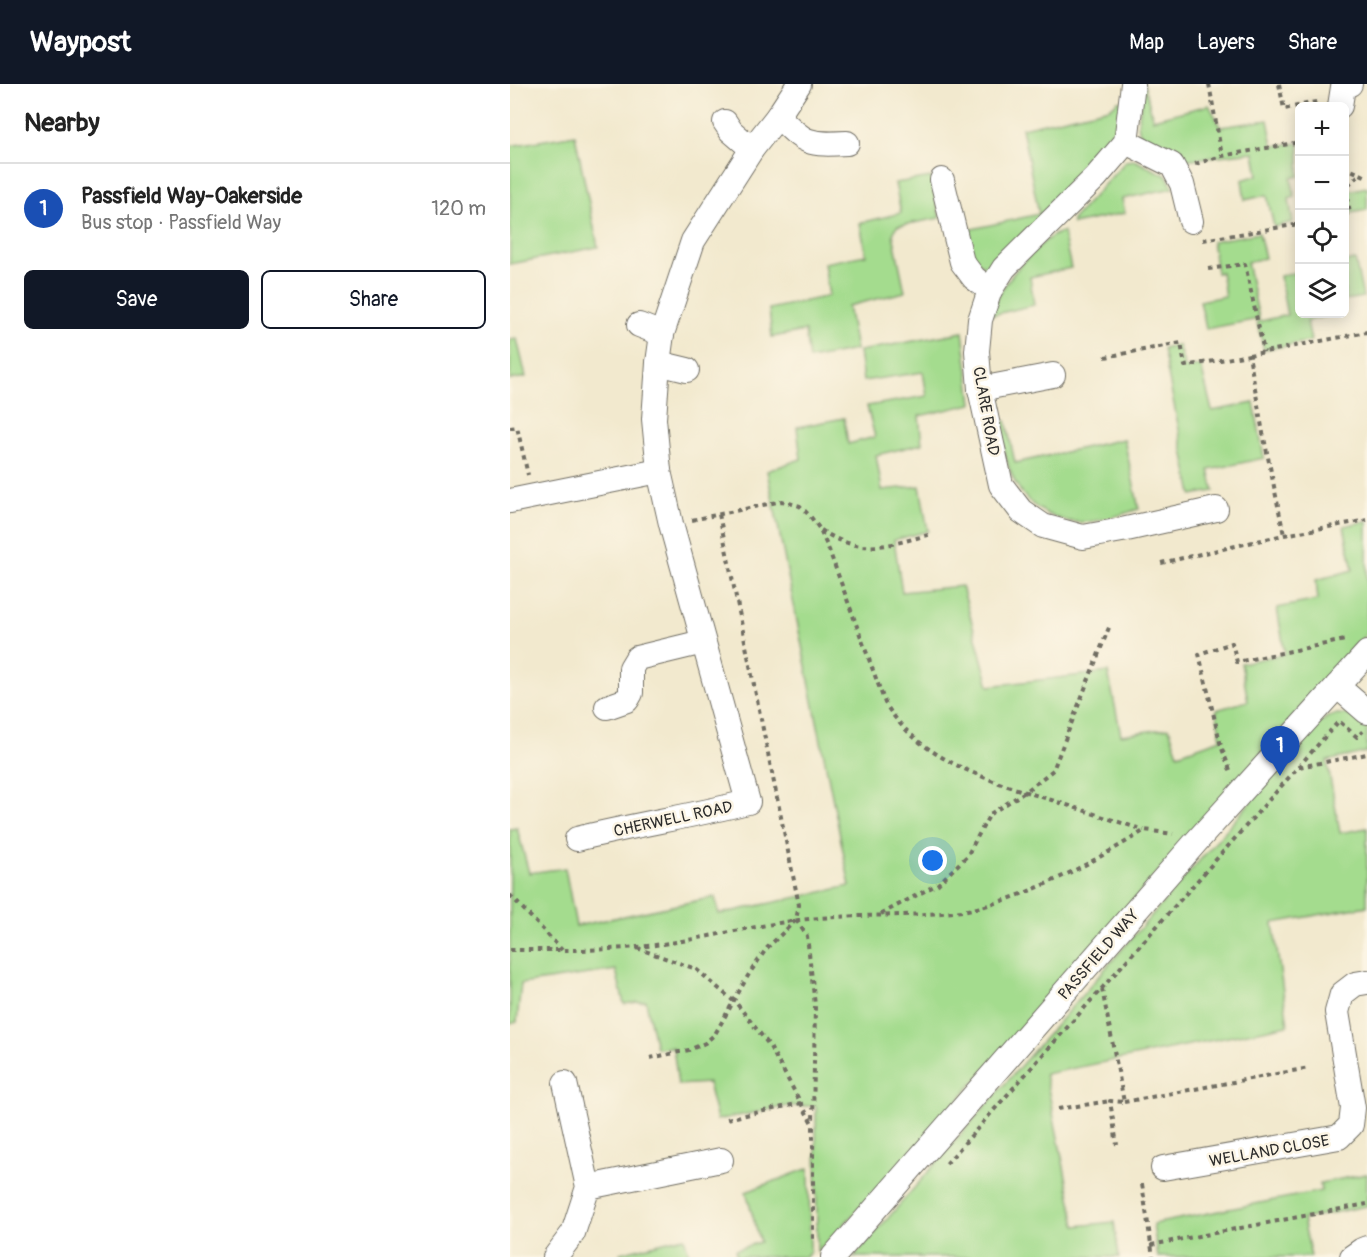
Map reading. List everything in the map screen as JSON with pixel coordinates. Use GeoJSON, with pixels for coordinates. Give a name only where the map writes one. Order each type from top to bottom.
{"type":"FeatureCollection","features":[{"type":"Feature","properties":{"kind":"street","name":"CHERWELL ROAD"},"geometry":{"type":"LineString","coordinates":[[577,839],[748,802],[671,524],[659,471],[654,418],[662,334],[693,241],[752,149],[800,84]]}},
{"type":"Feature","properties":{"kind":"street"},"geometry":{"type":"LineString","coordinates":[[1133,84],[1126,142],[1172,165],[1182,184],[1197,231]]}},
{"type":"Feature","properties":{"kind":"street"},"geometry":{"type":"LineString","coordinates":[[778,116],[795,134],[815,144],[847,143]]}},
{"type":"Feature","properties":{"kind":"street"},"geometry":{"type":"LineString","coordinates":[[725,122],[731,131],[752,149]]}},
{"type":"Feature","properties":{"kind":"street","name":"CLARE ROAD"},"geometry":{"type":"LineString","coordinates":[[1126,142],[1096,177],[1004,268],[990,290],[980,320],[977,351],[980,389],[1000,485],[1021,511],[1043,526],[1083,537],[1123,537],[1216,509]]}},
{"type":"Feature","properties":{"kind":"street"},"geometry":{"type":"LineString","coordinates":[[942,180],[962,262],[974,278],[990,290]]}},
{"type":"Feature","properties":{"kind":"street"},"geometry":{"type":"LineString","coordinates":[[639,325],[662,334]]}},
{"type":"Feature","properties":{"kind":"street"},"geometry":{"type":"LineString","coordinates":[[658,363],[687,370]]}},
{"type":"Feature","properties":{"kind":"street"},"geometry":{"type":"LineString","coordinates":[[980,389],[1053,375]]}},
{"type":"Feature","properties":{"kind":"street"},"geometry":{"type":"LineString","coordinates":[[521,499],[659,471]]}},
{"type":"Feature","properties":{"kind":"street"},"geometry":{"type":"LineString","coordinates":[[608,707],[627,700],[631,693],[631,668],[637,658],[704,642]]}},
{"type":"Feature","properties":{"kind":"street","name":"PASSFIELD WAY"},"geometry":{"type":"LineString","coordinates":[[833,1257],[1195,843],[1367,653]]}},
{"type":"Feature","properties":{"kind":"street"},"geometry":{"type":"LineString","coordinates":[[1338,686],[1367,712]]}},
{"type":"Feature","properties":{"kind":"street","name":"WELLAND CLOSE"},"geometry":{"type":"LineString","coordinates":[[1164,1168],[1340,1137],[1352,1125],[1353,1108],[1337,1012],[1342,994],[1355,984],[1367,982]]}},
{"type":"Feature","properties":{"kind":"street"},"geometry":{"type":"LineString","coordinates":[[555,1257],[573,1233],[588,1187],[565,1083]]}},
{"type":"Feature","properties":{"kind":"street"},"geometry":{"type":"LineString","coordinates":[[588,1187],[721,1160]]}},
{"type":"Feature","properties":{"kind":"street"},"geometry":{"type":"LineString","coordinates":[[1352,1257],[1367,1248]]}},
{"type":"Feature","properties":{"kind":"path"},"geometry":{"type":"LineString","coordinates":[[1209,84],[1222,156]]}},
{"type":"Feature","properties":{"kind":"path"},"geometry":{"type":"LineString","coordinates":[[1279,84],[1284,109],[1344,96]]}},
{"type":"Feature","properties":{"kind":"path"},"geometry":{"type":"LineString","coordinates":[[1177,174],[1190,166],[1222,156],[1295,143]]}},
{"type":"Feature","properties":{"kind":"path"},"geometry":{"type":"LineString","coordinates":[[1349,169],[1367,177]]}},
{"type":"Feature","properties":{"kind":"path"},"geometry":{"type":"LineString","coordinates":[[1349,213],[1345,188],[1360,174]]}},
{"type":"Feature","properties":{"kind":"path"},"geometry":{"type":"LineString","coordinates":[[1197,231],[1295,224]]}},
{"type":"Feature","properties":{"kind":"path"},"geometry":{"type":"LineString","coordinates":[[1208,269],[1245,264],[1264,352]]}},
{"type":"Feature","properties":{"kind":"path"},"geometry":{"type":"LineString","coordinates":[[1105,357],[1181,343],[1185,366],[1367,332]]}},
{"type":"Feature","properties":{"kind":"path"},"geometry":{"type":"LineString","coordinates":[[1249,355],[1284,535]]}},
{"type":"Feature","properties":{"kind":"path"},"geometry":{"type":"LineString","coordinates":[[510,428],[517,427],[521,499]]}},
{"type":"Feature","properties":{"kind":"path"},"geometry":{"type":"LineString","coordinates":[[671,524],[782,501],[800,506],[819,528],[837,539],[862,547],[880,547],[932,534]]}},
{"type":"Feature","properties":{"kind":"path"},"geometry":{"type":"LineString","coordinates":[[1161,563],[1284,535],[1367,520]]}},
{"type":"Feature","properties":{"kind":"path"},"geometry":{"type":"LineString","coordinates":[[819,528],[843,585],[885,703],[895,720],[908,734],[964,769],[1025,792],[1145,830],[1173,834]]}},
{"type":"Feature","properties":{"kind":"path"},"geometry":{"type":"LineString","coordinates":[[881,915],[938,884],[967,856],[990,814],[1025,792],[1053,770],[1110,625]]}},
{"type":"Feature","properties":{"kind":"path"},"geometry":{"type":"LineString","coordinates":[[1230,770],[1221,746],[1199,654],[1232,643],[1237,662],[1345,640]]}},
{"type":"Feature","properties":{"kind":"path"},"geometry":{"type":"LineString","coordinates":[[943,1167],[1340,721],[1357,737]]}},
{"type":"Feature","properties":{"kind":"path"},"geometry":{"type":"LineString","coordinates":[[1298,767],[1367,754]]}},
{"type":"Feature","properties":{"kind":"path"},"geometry":{"type":"LineString","coordinates":[[510,950],[636,947],[796,920],[838,916],[955,912],[1004,900],[1077,869],[1145,830]]}},
{"type":"Feature","properties":{"kind":"path"},"geometry":{"type":"LineString","coordinates":[[510,895],[562,950]]}},
{"type":"Feature","properties":{"kind":"path"},"geometry":{"type":"LineString","coordinates":[[796,920],[807,936],[815,1005],[813,1242]]}},
{"type":"Feature","properties":{"kind":"path"},"geometry":{"type":"LineString","coordinates":[[636,947],[696,969],[737,1004],[769,1045],[813,1125]]}},
{"type":"Feature","properties":{"kind":"path"},"geometry":{"type":"LineString","coordinates":[[1102,988],[1124,1102]]}},
{"type":"Feature","properties":{"kind":"path"},"geometry":{"type":"LineString","coordinates":[[1059,1109],[1110,1101],[1124,1102],[1309,1068]]}},
{"type":"Feature","properties":{"kind":"path"},"geometry":{"type":"LineString","coordinates":[[1110,1101],[1117,1145]]}},
{"type":"Feature","properties":{"kind":"path"},"geometry":{"type":"LineString","coordinates":[[727,1119],[801,1103]]}},
{"type":"Feature","properties":{"kind":"path"},"geometry":{"type":"LineString","coordinates":[[1142,1184],[1153,1257]]}},
{"type":"Feature","properties":{"kind":"path"},"geometry":{"type":"LineString","coordinates":[[1151,1245],[1367,1204]]}},
{"type":"Feature","properties":{"kind":"green space"},"geometry":{"type":"Polygon","coordinates":[[[1144,84],[1153,119],[1209,105],[1221,127],[1268,120],[1273,146],[1295,143],[1295,177],[1291,178],[1295,197],[1289,199],[1293,222],[1274,227],[1267,195],[1245,200],[1242,180],[1258,175],[1254,152],[1184,160],[1148,142],[1140,134],[1138,124],[1144,84]]]}},
{"type":"Feature","properties":{"kind":"green space"},"geometry":{"type":"Polygon","coordinates":[[[1118,101],[1123,101],[1120,123],[1098,166],[999,265],[989,269],[973,258],[968,250],[963,231],[1039,214],[1022,128],[1110,108],[1118,101]]]}},
{"type":"Feature","properties":{"kind":"green space"},"geometry":{"type":"Polygon","coordinates":[[[575,135],[598,247],[510,264],[510,146],[575,135]]]}},
{"type":"Feature","properties":{"kind":"green space"},"geometry":{"type":"Polygon","coordinates":[[[1134,160],[1167,176],[1173,188],[1122,199],[1125,213],[1073,224],[1072,220],[1126,161],[1134,160]]]}},
{"type":"Feature","properties":{"kind":"green space"},"geometry":{"type":"Polygon","coordinates":[[[931,177],[940,218],[897,226],[893,234],[905,292],[848,306],[856,350],[809,359],[805,331],[772,337],[769,309],[829,296],[824,263],[866,255],[860,223],[901,213],[895,183],[931,177]]]}},
{"type":"Feature","properties":{"kind":"green space"},"geometry":{"type":"Polygon","coordinates":[[[1367,187],[1367,210],[1351,213],[1349,191],[1367,187]]]}},
{"type":"Feature","properties":{"kind":"green space"},"geometry":{"type":"Polygon","coordinates":[[[1063,232],[1071,268],[1030,277],[1034,305],[992,315],[996,301],[1011,276],[1037,248],[1063,232]]]}},
{"type":"Feature","properties":{"kind":"green space"},"geometry":{"type":"Polygon","coordinates":[[[1259,233],[1265,258],[1247,262],[1259,319],[1206,329],[1200,301],[1225,296],[1221,272],[1217,273],[1212,241],[1259,233]]]}},
{"type":"Feature","properties":{"kind":"green space"},"geometry":{"type":"Polygon","coordinates":[[[1355,260],[1363,297],[1349,299],[1349,261],[1355,260]]]}},
{"type":"Feature","properties":{"kind":"green space"},"geometry":{"type":"Polygon","coordinates":[[[1295,273],[1295,318],[1320,318],[1307,321],[1311,341],[1264,350],[1257,322],[1287,315],[1280,276],[1295,273]]]}},
{"type":"Feature","properties":{"kind":"green space"},"geometry":{"type":"Polygon","coordinates":[[[963,332],[972,404],[919,416],[922,444],[876,455],[882,490],[920,486],[928,531],[894,540],[902,592],[962,586],[989,686],[1108,672],[1121,735],[1169,728],[1178,754],[1221,739],[1216,710],[1248,701],[1241,663],[1285,654],[1277,608],[1318,600],[1316,580],[1353,570],[1344,526],[1367,521],[1367,633],[905,1161],[817,1252],[816,1106],[788,1106],[717,1120],[708,1083],[678,1085],[673,1047],[656,1048],[646,1001],[624,1004],[616,970],[521,984],[517,1022],[510,1024],[510,829],[517,828],[529,873],[565,868],[576,926],[715,897],[719,914],[850,886],[767,471],[801,459],[797,427],[844,418],[848,444],[875,437],[867,406],[927,396],[923,372],[863,381],[859,351],[963,332]]]}},
{"type":"Feature","properties":{"kind":"green space"},"geometry":{"type":"Polygon","coordinates":[[[517,339],[526,377],[510,380],[510,340],[517,339]]]}},
{"type":"Feature","properties":{"kind":"green space"},"geometry":{"type":"Polygon","coordinates":[[[1178,345],[1185,368],[1201,366],[1212,411],[1254,403],[1264,458],[1209,470],[1214,491],[1192,495],[1163,349],[1178,345]]]}},
{"type":"Feature","properties":{"kind":"green space"},"geometry":{"type":"Polygon","coordinates":[[[1006,421],[1015,463],[1124,439],[1139,509],[1085,522],[1065,520],[1045,513],[1022,493],[1010,470],[999,422],[1006,421]]]}},
{"type":"Feature","properties":{"kind":"green space"},"geometry":{"type":"Polygon","coordinates":[[[1337,714],[1351,715],[1367,728],[1367,752],[1327,761],[1340,833],[1367,828],[1367,906],[1273,923],[1288,1025],[1045,1074],[1076,1226],[1114,1222],[1119,1257],[854,1257],[1315,728],[1326,718],[1337,714]]]}},
{"type":"Feature","properties":{"kind":"green space"},"geometry":{"type":"Polygon","coordinates":[[[809,1168],[810,1252],[806,1257],[737,1257],[735,1250],[760,1242],[746,1192],[809,1168]]]}},
{"type":"Feature","properties":{"kind":"green space"},"geometry":{"type":"Polygon","coordinates":[[[1367,1174],[1367,1206],[1303,1219],[1311,1257],[1158,1257],[1153,1224],[1321,1191],[1320,1183],[1367,1174]]]}},
{"type":"Feature","properties":{"kind":"green space"},"geometry":{"type":"Polygon","coordinates":[[[684,1237],[690,1257],[622,1257],[620,1253],[684,1237]]]}},
{"type":"Feature","properties":{"kind":"place","name":"Passfield Way-Oakerside"},"geometry":{"type":"Point","coordinates":[1280,776]}}]}
